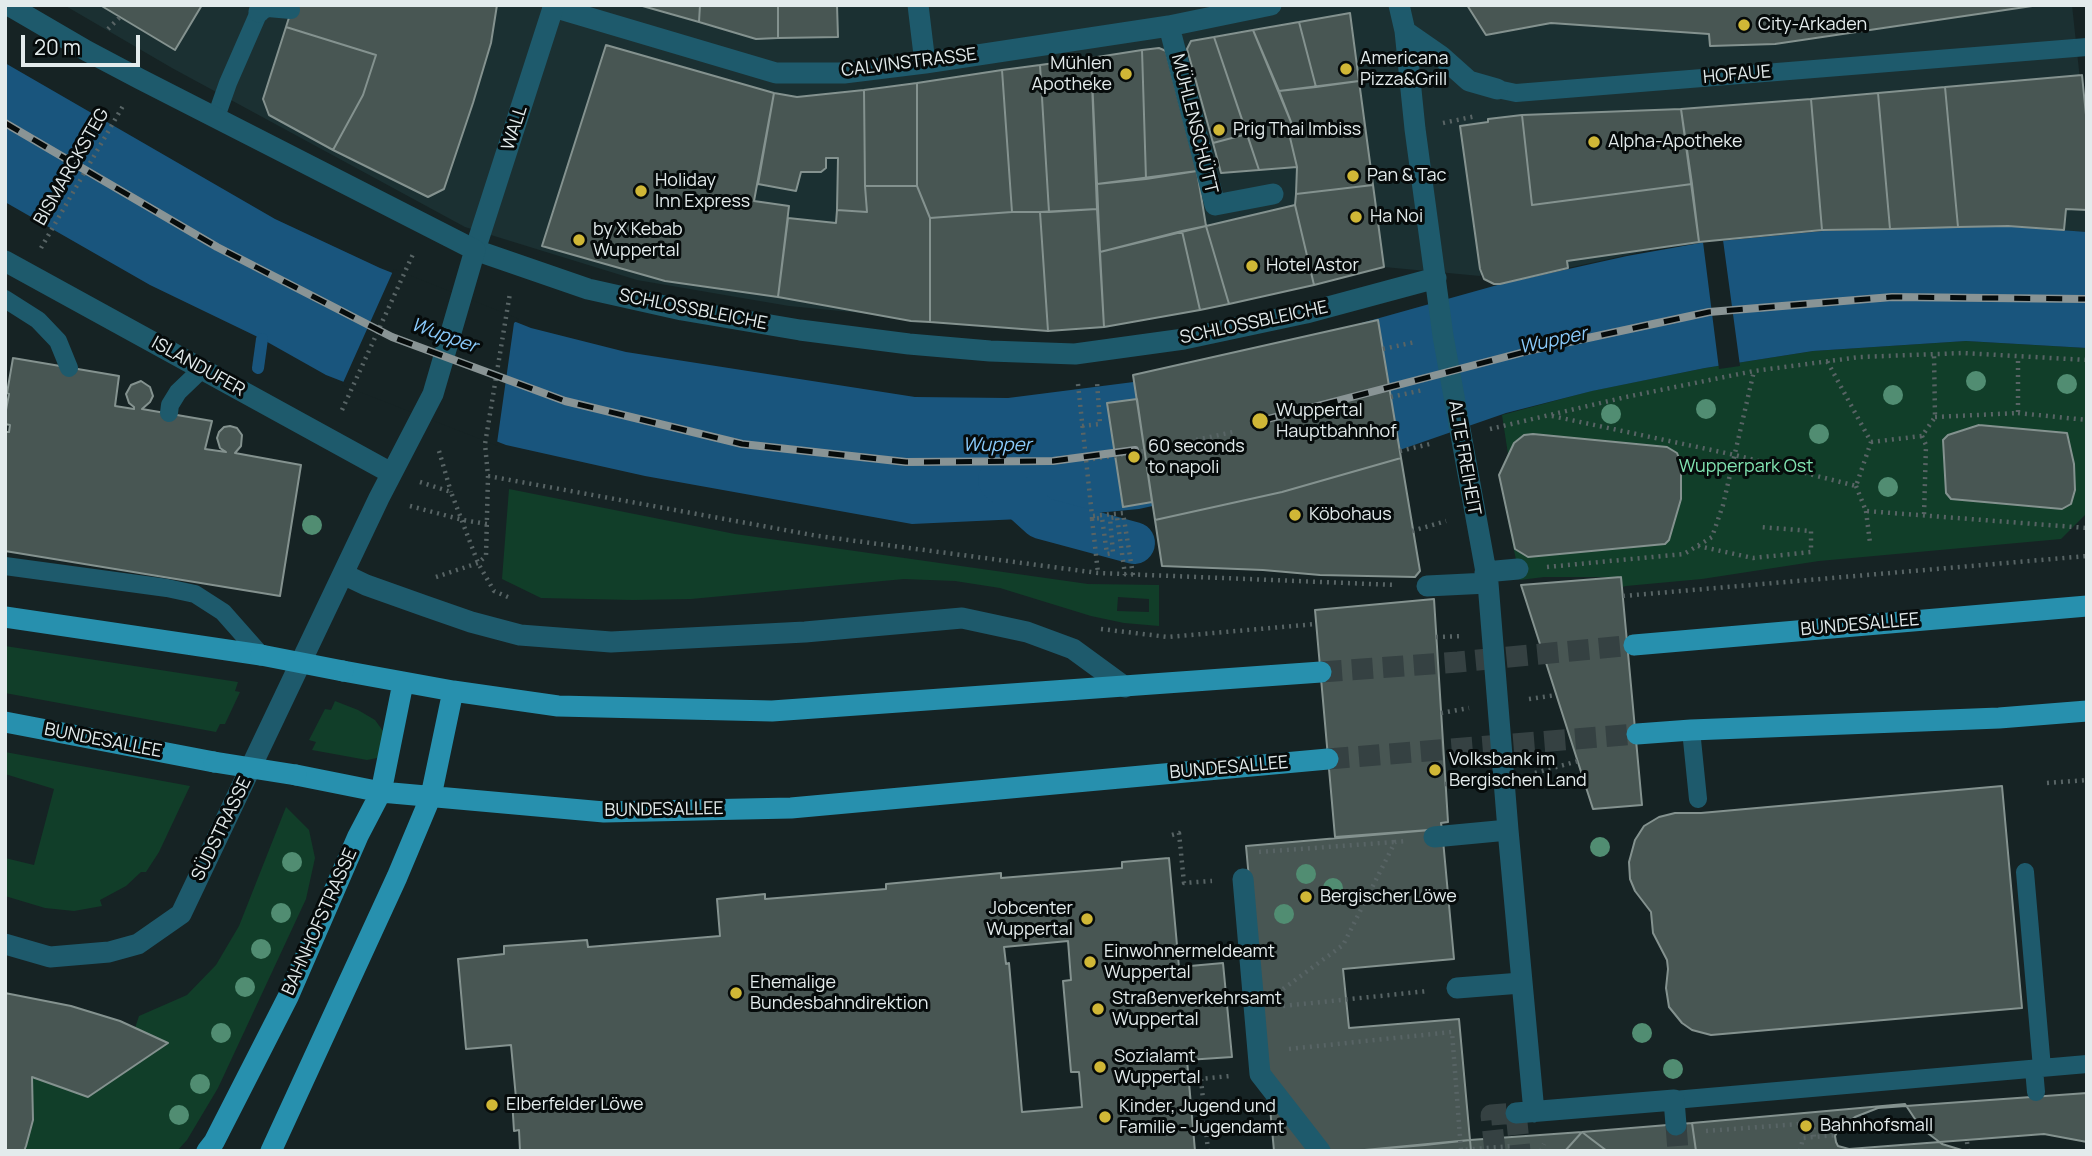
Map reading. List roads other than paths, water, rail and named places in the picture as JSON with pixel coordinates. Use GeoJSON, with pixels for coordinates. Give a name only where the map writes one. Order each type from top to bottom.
{"type":"FeatureCollection","features":[{"type":"Feature","properties":{"kind":"main road","name":"BUNDESALLEE"},"geometry":{"type":"LineString","coordinates":[[1634,645],[2087,606]]}},
{"type":"Feature","properties":{"kind":"main road"},"geometry":{"type":"LineString","coordinates":[[5,618],[261,655],[403,683],[558,706],[772,711],[1321,672]]}},
{"type":"Feature","properties":{"kind":"main road","name":"BAHNHOFSTRASSE"},"geometry":{"type":"LineString","coordinates":[[207,1151],[288,997],[358,836],[381,792],[403,683]]}},
{"type":"Feature","properties":{"kind":"main road"},"geometry":{"type":"LineString","coordinates":[[271,1151],[397,877],[431,796],[453,691]]}},
{"type":"Feature","properties":{"kind":"main road"},"geometry":{"type":"LineString","coordinates":[[1637,734],[1999,718],[2087,711]]}},
{"type":"Feature","properties":{"kind":"main road","name":"BUNDESALLEE"},"geometry":{"type":"LineString","coordinates":[[5,722],[381,792],[604,812],[791,808],[1328,759]]}},
{"type":"Feature","properties":{"kind":"street","name":"SCHLOSSBLEICHE"},"geometry":{"type":"LineString","coordinates":[[8,5],[87,51],[425,226],[472,260],[682,310],[800,330],[909,344],[990,351],[1063,353],[1120,349],[1184,339],[1437,284]]}},
{"type":"Feature","properties":{"kind":"street"},"geometry":{"type":"LineString","coordinates":[[918,5],[925,63]]}},
{"type":"Feature","properties":{"kind":"street","name":"CALVINSTRASSE"},"geometry":{"type":"LineString","coordinates":[[553,6],[776,73],[844,73],[1169,26],[1271,5]]}},
{"type":"Feature","properties":{"kind":"street","name":"ALTE FREIHEIT"},"geometry":{"type":"LineString","coordinates":[[1399,5],[1405,31],[1415,129],[1443,336],[1486,577],[1521,983],[1525,1112],[1674,1100]]}},
{"type":"Feature","properties":{"kind":"street","name":"WALL"},"geometry":{"type":"LineString","coordinates":[[391,473],[433,394],[472,260],[553,6]]}},
{"type":"Feature","properties":{"kind":"street","name":"MÜHLENSCHÜTT"},"geometry":{"type":"LineString","coordinates":[[1169,26],[1215,205],[1273,194]]}},
{"type":"Feature","properties":{"kind":"street","name":"HOFAUE"},"geometry":{"type":"LineString","coordinates":[[1405,31],[1441,56],[1469,81],[1497,89]]}},
{"type":"Feature","properties":{"kind":"street","name":"ISLANDUFER"},"geometry":{"type":"LineString","coordinates":[[5,261],[391,473]]}},
{"type":"Feature","properties":{"kind":"street"},"geometry":{"type":"LineString","coordinates":[[391,473],[343,574],[366,585],[471,622],[520,635],[611,642],[805,632],[962,618],[1027,632],[1073,649],[1125,687]]}},
{"type":"Feature","properties":{"kind":"street"},"geometry":{"type":"LineString","coordinates":[[1427,586],[1518,569]]}},
{"type":"Feature","properties":{"kind":"street","name":"SÜDSTRASSE"},"geometry":{"type":"LineString","coordinates":[[5,944],[50,957],[109,952],[138,944],[181,914],[343,574]]}},
{"type":"Feature","properties":{"kind":"street"},"geometry":{"type":"LineString","coordinates":[[1434,837],[1507,830]]}},
{"type":"Feature","properties":{"kind":"street"},"geometry":{"type":"LineString","coordinates":[[1243,879],[1260,1074],[1320,1151]]}},
{"type":"Feature","properties":{"kind":"street"},"geometry":{"type":"LineString","coordinates":[[1457,989],[1521,983]]}},
{"type":"Feature","properties":{"kind":"street"},"geometry":{"type":"LineString","coordinates":[[1674,1100],[1676,1125]]}},
{"type":"Feature","properties":{"kind":"lane"},"geometry":{"type":"LineString","coordinates":[[216,117],[260,8],[291,10]]}},
{"type":"Feature","properties":{"kind":"lane","name":"HOFAUE"},"geometry":{"type":"LineString","coordinates":[[1497,89],[1516,93],[2087,47]]}},
{"type":"Feature","properties":{"kind":"lane"},"geometry":{"type":"LineString","coordinates":[[5,299],[38,320],[58,341],[69,368]]}},
{"type":"Feature","properties":{"kind":"lane"},"geometry":{"type":"LineString","coordinates":[[169,414],[170,405],[178,392],[202,369]]}},
{"type":"Feature","properties":{"kind":"lane"},"geometry":{"type":"LineString","coordinates":[[5,566],[27,562],[195,594],[223,612],[261,655]]}},
{"type":"Feature","properties":{"kind":"lane"},"geometry":{"type":"LineString","coordinates":[[1691,730],[1698,799]]}},
{"type":"Feature","properties":{"kind":"lane"},"geometry":{"type":"LineString","coordinates":[[2025,872],[2038,1068],[2036,1092]]}},
{"type":"Feature","properties":{"kind":"lane"},"geometry":{"type":"LineString","coordinates":[[1674,1100],[2087,1064]]}},
{"type":"Feature","properties":{"kind":"water","name":"Wupper"},"geometry":{"type":"Polygon","coordinates":[[[5,63],[275,219],[380,268],[531,328],[626,352],[915,397],[1008,398],[1165,378],[1501,284],[1700,243],[1823,231],[2007,226],[2087,232],[2087,348],[1966,341],[1813,351],[1705,368],[1592,391],[1506,413],[1391,453],[1139,509],[1042,518],[912,524],[645,476],[506,445],[326,375],[262,339],[150,285],[5,202],[5,63]]]}},
{"type":"Feature","properties":{"kind":"waterway"},"geometry":{"type":"LineString","coordinates":[[258,368],[262,339]]}},
{"type":"Feature","properties":{"kind":"waterway"},"geometry":{"type":"LineString","coordinates":[[999,480],[1041,518],[1134,543]]}},
{"type":"Feature","properties":{"kind":"tunnel"},"geometry":{"type":"LineString","coordinates":[[1321,672],[1634,645]]}},
{"type":"Feature","properties":{"kind":"tunnel"},"geometry":{"type":"LineString","coordinates":[[1328,759],[1637,734]]}},
{"type":"Feature","properties":{"kind":"tunnel"},"geometry":{"type":"LineString","coordinates":[[1495,1151],[1491,1115],[1516,1113],[1520,1151]]}},
{"type":"Feature","properties":{"kind":"tunnel"},"geometry":{"type":"LineString","coordinates":[[1676,1125],[1678,1151]]}},
{"type":"Feature","properties":{"kind":"railway"},"geometry":{"type":"LineString","coordinates":[[5,123],[217,247],[392,337],[565,401],[742,444],[906,462],[1053,461],[1135,450]]}},
{"type":"Feature","properties":{"kind":"railway"},"geometry":{"type":"LineString","coordinates":[[1260,421],[1532,350],[1709,312],[1892,297],[2087,299]]}},
{"type":"Feature","properties":{"kind":"place","name":"City-Arkaden"},"geometry":{"type":"Point","coordinates":[1744,25]}},
{"type":"Feature","properties":{"kind":"place","name":"Americana Pizza&Grill"},"geometry":{"type":"Point","coordinates":[1346,69]}},
{"type":"Feature","properties":{"kind":"place","name":"Mühlen Apotheke"},"geometry":{"type":"Point","coordinates":[1126,74]}},
{"type":"Feature","properties":{"kind":"place","name":"Prig Thai Imbiss"},"geometry":{"type":"Point","coordinates":[1219,130]}},
{"type":"Feature","properties":{"kind":"place","name":"Alpha-Apotheke"},"geometry":{"type":"Point","coordinates":[1594,142]}},
{"type":"Feature","properties":{"kind":"place","name":"Pan & Tac"},"geometry":{"type":"Point","coordinates":[1353,176]}},
{"type":"Feature","properties":{"kind":"place","name":"Holiday Inn Express"},"geometry":{"type":"Point","coordinates":[641,191]}},
{"type":"Feature","properties":{"kind":"place","name":"Ha Noi"},"geometry":{"type":"Point","coordinates":[1356,217]}},
{"type":"Feature","properties":{"kind":"place","name":"by X Kebab Wuppertal"},"geometry":{"type":"Point","coordinates":[579,240]}},
{"type":"Feature","properties":{"kind":"place","name":"Hotel Astor"},"geometry":{"type":"Point","coordinates":[1252,266]}},
{"type":"Feature","properties":{"kind":"place","name":"Wuppertal Hauptbahnhof"},"geometry":{"type":"Point","coordinates":[1260,421]}},
{"type":"Feature","properties":{"kind":"place","name":"60 seconds to napoli"},"geometry":{"type":"Point","coordinates":[1134,457]}},
{"type":"Feature","properties":{"kind":"place","name":"Köbohaus"},"geometry":{"type":"Point","coordinates":[1295,515]}},
{"type":"Feature","properties":{"kind":"place","name":"Volksbank im Bergischen Land"},"geometry":{"type":"Point","coordinates":[1435,770]}},
{"type":"Feature","properties":{"kind":"place","name":"Bergischer Löwe"},"geometry":{"type":"Point","coordinates":[1306,897]}},
{"type":"Feature","properties":{"kind":"place","name":"Jobcenter Wuppertal"},"geometry":{"type":"Point","coordinates":[1087,919]}},
{"type":"Feature","properties":{"kind":"place","name":"Einwohnermeldeamt Wuppertal"},"geometry":{"type":"Point","coordinates":[1090,962]}},
{"type":"Feature","properties":{"kind":"place","name":"Ehemalige Bundesbahndirektion"},"geometry":{"type":"Point","coordinates":[736,993]}},
{"type":"Feature","properties":{"kind":"place","name":"Straßenverkehrsamt Wuppertal"},"geometry":{"type":"Point","coordinates":[1098,1009]}},
{"type":"Feature","properties":{"kind":"place","name":"Sozialamt Wuppertal"},"geometry":{"type":"Point","coordinates":[1100,1067]}},
{"type":"Feature","properties":{"kind":"place","name":"Elberfelder Löwe"},"geometry":{"type":"Point","coordinates":[492,1105]}},
{"type":"Feature","properties":{"kind":"place","name":"Kinder, Jugend und Familie - Jugendamt"},"geometry":{"type":"Point","coordinates":[1105,1117]}},
{"type":"Feature","properties":{"kind":"place","name":"Bahnhofsmall"},"geometry":{"type":"Point","coordinates":[1806,1126]}},
{"type":"Feature","properties":{"kind":"park label","name":"Wupperpark Ost"},"geometry":{"type":"Point","coordinates":[1746,467]}}]}
